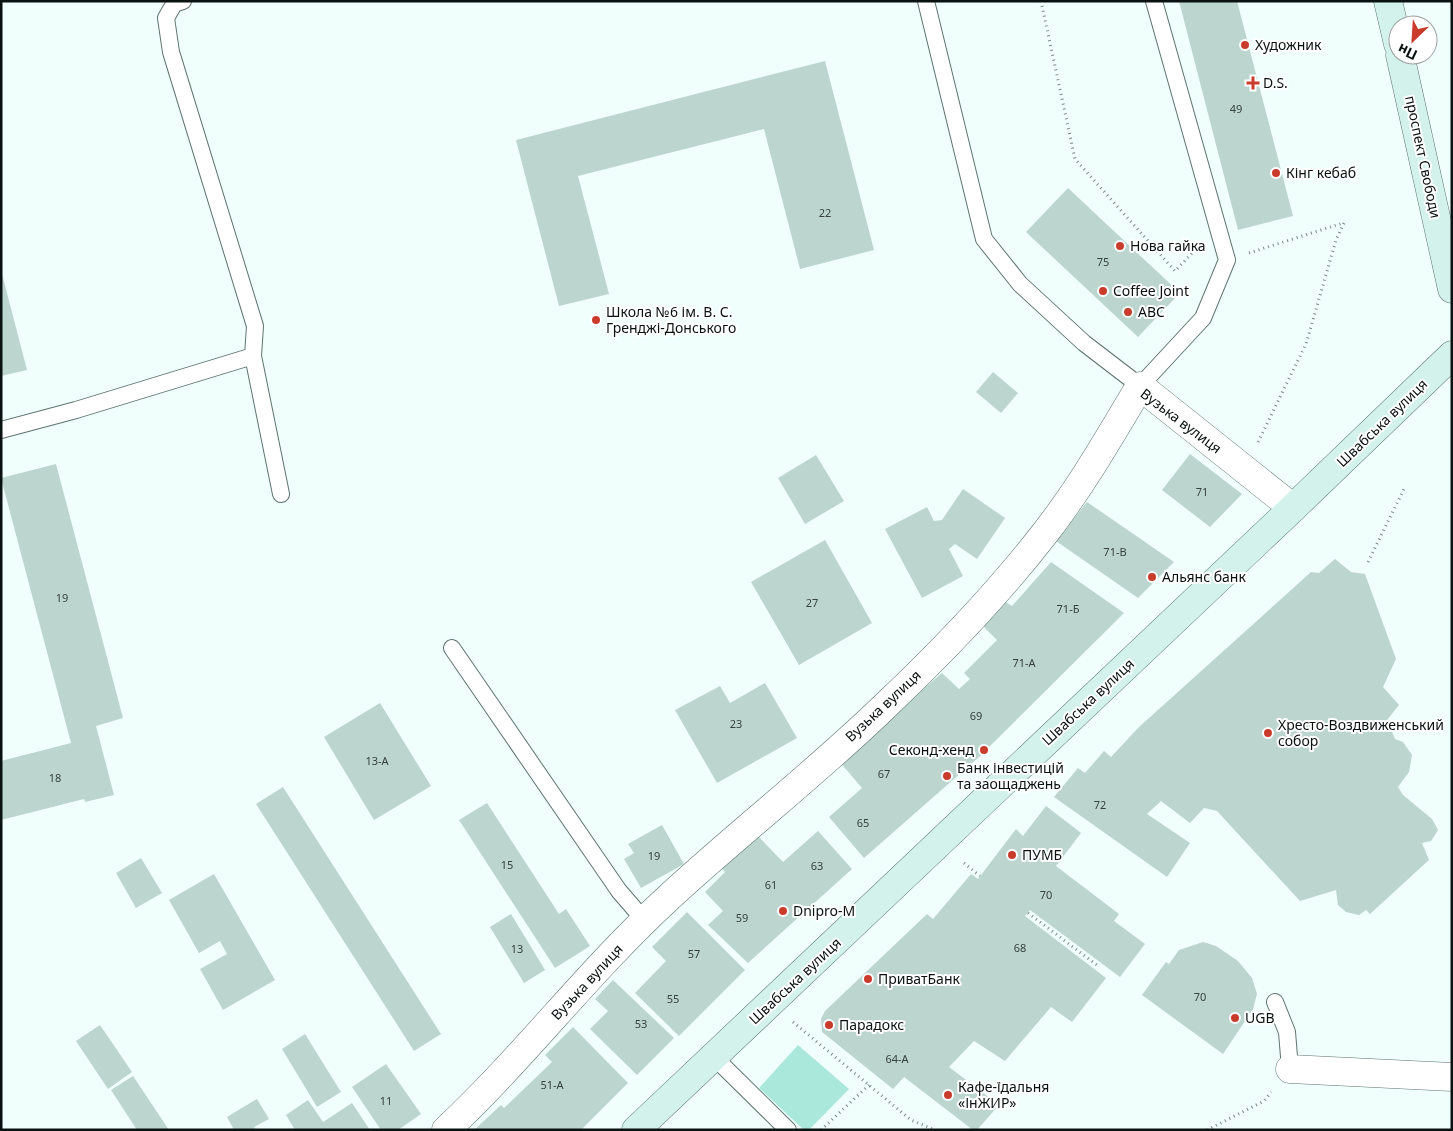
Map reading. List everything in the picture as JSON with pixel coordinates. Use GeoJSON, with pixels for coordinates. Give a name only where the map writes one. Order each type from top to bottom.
{"type":"FeatureCollection","features":[{"type":"Feature","properties":{"kind":"street"},"geometry":{"type":"LineString","coordinates":[[1388,1],[1391,15]]}},
{"type":"Feature","properties":{"kind":"street","name":"проспект Свободи"},"geometry":{"type":"LineString","coordinates":[[1402,65],[1452,289]]}},
{"type":"Feature","properties":{"kind":"street"},"geometry":{"type":"LineString","coordinates":[[1428,174],[1452,186]]}},
{"type":"Feature","properties":{"kind":"street","name":"Швабська вулиця"},"geometry":{"type":"LineString","coordinates":[[636,1130],[1294,508],[1452,355]]}},
{"type":"Feature","properties":{"kind":"street","name":"Вузька вулиця"},"geometry":{"type":"LineString","coordinates":[[446,1130],[486,1093],[600,966],[645,921],[749,824],[884,707],[951,640],[1046,531],[1100,452],[1140,386],[1294,508]]}},
{"type":"Feature","properties":{"kind":"street"},"geometry":{"type":"LineString","coordinates":[[1290,1069],[1452,1078]]}},
{"type":"Feature","properties":{"kind":"lane"},"geometry":{"type":"LineString","coordinates":[[183,1],[174,4],[166,18],[172,52],[255,326],[253,356],[281,494]]}},
{"type":"Feature","properties":{"kind":"lane"},"geometry":{"type":"LineString","coordinates":[[926,1],[984,239],[1020,284],[1084,343],[1140,386],[1203,318],[1227,260],[1154,1]]}},
{"type":"Feature","properties":{"kind":"lane"},"geometry":{"type":"LineString","coordinates":[[1,430],[76,410],[253,356]]}},
{"type":"Feature","properties":{"kind":"lane"},"geometry":{"type":"LineString","coordinates":[[452,648],[619,891],[645,921]]}},
{"type":"Feature","properties":{"kind":"lane"},"geometry":{"type":"LineString","coordinates":[[1275,1002],[1287,1032],[1290,1069]]}},
{"type":"Feature","properties":{"kind":"lane"},"geometry":{"type":"LineString","coordinates":[[714,1057],[788,1130]]}},
{"type":"Feature","properties":{"kind":"path"},"geometry":{"type":"LineString","coordinates":[[1041,1],[1075,159],[1175,271],[1217,226]]}},
{"type":"Feature","properties":{"kind":"path"},"geometry":{"type":"LineString","coordinates":[[1227,260],[1344,223],[1336,240],[1306,344],[1244,469]]}},
{"type":"Feature","properties":{"kind":"path"},"geometry":{"type":"LineString","coordinates":[[1368,562],[1404,489]]}},
{"type":"Feature","properties":{"kind":"path"},"geometry":{"type":"LineString","coordinates":[[964,863],[980,876]]}},
{"type":"Feature","properties":{"kind":"path"},"geometry":{"type":"LineString","coordinates":[[1028,913],[1097,965]]}},
{"type":"Feature","properties":{"kind":"path"},"geometry":{"type":"LineString","coordinates":[[765,1009],[799,1024],[911,1120],[935,1130]]}},
{"type":"Feature","properties":{"kind":"path"},"geometry":{"type":"LineString","coordinates":[[1207,1130],[1264,1101],[1290,1069]]}},
{"type":"Feature","properties":{"kind":"path"},"geometry":{"type":"LineString","coordinates":[[821,1130],[869,1085]]}},
{"type":"Feature","properties":{"kind":"green space"},"geometry":{"type":"Polygon","coordinates":[[[798,1045],[849,1089],[809,1130],[804,1130],[759,1088],[798,1045]]]}},
{"type":"Feature","properties":{"kind":"building"},"geometry":{"type":"Polygon","coordinates":[[[1179,1],[1237,1],[1293,216],[1238,230],[1179,1]]]}},
{"type":"Feature","properties":{"kind":"building"},"geometry":{"type":"Polygon","coordinates":[[[825,61],[874,250],[800,269],[764,129],[578,176],[609,294],[559,306],[516,140],[825,61]]]}},
{"type":"Feature","properties":{"kind":"building"},"geometry":{"type":"Polygon","coordinates":[[[1068,188],[1180,293],[1138,337],[1026,232],[1068,188]]]}},
{"type":"Feature","properties":{"kind":"building"},"geometry":{"type":"Polygon","coordinates":[[[1,270],[27,370],[1,376],[1,270]]]}},
{"type":"Feature","properties":{"kind":"building"},"geometry":{"type":"Polygon","coordinates":[[[993,372],[1018,393],[1001,413],[976,392],[993,372]]]}},
{"type":"Feature","properties":{"kind":"building"},"geometry":{"type":"Polygon","coordinates":[[[1190,454],[1242,494],[1210,527],[1162,490],[1190,454]]]}},
{"type":"Feature","properties":{"kind":"building"},"geometry":{"type":"Polygon","coordinates":[[[816,455],[844,501],[805,524],[778,478],[816,455]]]}},
{"type":"Feature","properties":{"kind":"building"},"geometry":{"type":"Polygon","coordinates":[[[56,464],[123,718],[96,726],[114,795],[85,802],[84,799],[1,820],[1,761],[71,743],[1,478],[56,464]]]}},
{"type":"Feature","properties":{"kind":"building"},"geometry":{"type":"Polygon","coordinates":[[[963,489],[1005,518],[977,559],[955,544],[949,549],[963,576],[922,598],[885,529],[927,507],[934,521],[942,520],[963,489]]]}},
{"type":"Feature","properties":{"kind":"building"},"geometry":{"type":"Polygon","coordinates":[[[1087,502],[1174,562],[1138,598],[1056,541],[1087,502]]]}},
{"type":"Feature","properties":{"kind":"building"},"geometry":{"type":"Polygon","coordinates":[[[825,540],[872,623],[799,665],[751,582],[825,540]]]}},
{"type":"Feature","properties":{"kind":"building","name":"Хресто-Воздвиженський собор"},"geometry":{"type":"Polygon","coordinates":[[[1335,559],[1351,572],[1365,574],[1396,659],[1383,687],[1399,705],[1387,720],[1395,739],[1403,742],[1412,755],[1409,772],[1398,787],[1403,795],[1432,819],[1438,830],[1431,841],[1422,843],[1429,860],[1370,914],[1366,910],[1359,915],[1346,912],[1338,905],[1336,890],[1300,901],[1217,811],[1204,808],[1190,823],[1161,801],[1147,814],[1190,843],[1167,877],[1054,797],[1078,768],[1085,773],[1104,751],[1111,757],[1139,727],[1311,572],[1319,573],[1335,559]]]}},
{"type":"Feature","properties":{"kind":"building"},"geometry":{"type":"Polygon","coordinates":[[[1051,562],[1124,613],[979,757],[864,858],[829,817],[862,788],[839,761],[942,673],[959,689],[970,679],[964,673],[997,640],[983,626],[1004,601],[1012,606],[1051,562]]]}},
{"type":"Feature","properties":{"kind":"building"},"geometry":{"type":"Polygon","coordinates":[[[765,683],[797,738],[717,783],[675,710],[720,686],[730,703],[765,683]]]}},
{"type":"Feature","properties":{"kind":"building"},"geometry":{"type":"Polygon","coordinates":[[[380,703],[431,786],[374,820],[324,737],[380,703]]]}},
{"type":"Feature","properties":{"kind":"building"},"geometry":{"type":"Polygon","coordinates":[[[283,787],[441,1034],[414,1051],[256,804],[283,787]]]}},
{"type":"Feature","properties":{"kind":"building"},"geometry":{"type":"Polygon","coordinates":[[[487,803],[559,914],[566,909],[590,946],[555,968],[459,820],[487,803]]]}},
{"type":"Feature","properties":{"kind":"building"},"geometry":{"type":"Polygon","coordinates":[[[1046,806],[1081,833],[1056,866],[1119,914],[1114,921],[1145,944],[1120,977],[1030,910],[1025,916],[1106,978],[1072,1022],[1051,1007],[1005,1061],[974,1041],[949,1067],[999,1105],[977,1130],[973,1130],[904,1077],[893,1089],[822,1032],[821,1019],[825,1011],[927,914],[933,919],[971,874],[978,879],[1016,829],[1023,836],[1046,806]]]}},
{"type":"Feature","properties":{"kind":"building"},"geometry":{"type":"Polygon","coordinates":[[[662,825],[684,864],[641,888],[624,859],[634,853],[628,844],[662,825]]]}},
{"type":"Feature","properties":{"kind":"building"},"geometry":{"type":"Polygon","coordinates":[[[818,831],[852,869],[748,963],[708,925],[723,911],[705,892],[725,872],[720,866],[755,833],[783,862],[818,831]]]}},
{"type":"Feature","properties":{"kind":"building"},"geometry":{"type":"Polygon","coordinates":[[[141,858],[162,893],[136,908],[116,873],[141,858]]]}},
{"type":"Feature","properties":{"kind":"building"},"geometry":{"type":"Polygon","coordinates":[[[214,874],[275,980],[223,1010],[200,969],[227,954],[220,941],[199,953],[169,900],[214,874]]]}},
{"type":"Feature","properties":{"kind":"building"},"geometry":{"type":"Polygon","coordinates":[[[687,912],[745,970],[679,1036],[635,993],[666,961],[652,947],[687,912]]]}},
{"type":"Feature","properties":{"kind":"building"},"geometry":{"type":"Polygon","coordinates":[[[511,914],[545,970],[524,983],[490,927],[511,914]]]}},
{"type":"Feature","properties":{"kind":"building"},"geometry":{"type":"Polygon","coordinates":[[[1203,942],[1216,946],[1238,961],[1252,978],[1257,994],[1253,1009],[1223,1054],[1142,995],[1166,962],[1169,964],[1179,950],[1203,942]]]}},
{"type":"Feature","properties":{"kind":"building"},"geometry":{"type":"Polygon","coordinates":[[[613,980],[674,1038],[637,1075],[590,1029],[608,1011],[595,999],[613,980]]]}},
{"type":"Feature","properties":{"kind":"building"},"geometry":{"type":"Polygon","coordinates":[[[100,1025],[132,1072],[108,1089],[76,1041],[100,1025]]]}},
{"type":"Feature","properties":{"kind":"building"},"geometry":{"type":"Polygon","coordinates":[[[573,1027],[628,1083],[581,1130],[474,1130],[501,1105],[504,1108],[552,1062],[545,1055],[573,1027]]]}},
{"type":"Feature","properties":{"kind":"building"},"geometry":{"type":"Polygon","coordinates":[[[305,1034],[341,1092],[317,1107],[282,1049],[305,1034]]]}},
{"type":"Feature","properties":{"kind":"building"},"geometry":{"type":"Polygon","coordinates":[[[386,1064],[421,1114],[398,1130],[381,1130],[352,1087],[386,1064]]]}},
{"type":"Feature","properties":{"kind":"building"},"geometry":{"type":"Polygon","coordinates":[[[133,1076],[169,1130],[137,1130],[111,1090],[133,1076]]]}},
{"type":"Feature","properties":{"kind":"building"},"geometry":{"type":"Polygon","coordinates":[[[257,1099],[269,1119],[254,1127],[255,1130],[234,1130],[227,1117],[257,1099]]]}},
{"type":"Feature","properties":{"kind":"building"},"geometry":{"type":"Polygon","coordinates":[[[308,1100],[323,1122],[352,1103],[370,1130],[295,1130],[286,1115],[308,1100]]]}},
{"type":"Feature","properties":{"kind":"place","name":"Художник"},"geometry":{"type":"Point","coordinates":[1245,45]}},
{"type":"Feature","properties":{"kind":"place","name":"D.S."},"geometry":{"type":"Point","coordinates":[1253,83]}},
{"type":"Feature","properties":{"kind":"place","name":"Кінг кебаб"},"geometry":{"type":"Point","coordinates":[1276,173]}},
{"type":"Feature","properties":{"kind":"place","name":"Нова гайка"},"geometry":{"type":"Point","coordinates":[1120,246]}},
{"type":"Feature","properties":{"kind":"place","name":"Coffee Joint"},"geometry":{"type":"Point","coordinates":[1103,291]}},
{"type":"Feature","properties":{"kind":"place","name":"ABC"},"geometry":{"type":"Point","coordinates":[1128,312]}},
{"type":"Feature","properties":{"kind":"place","name":"Школа №6 ім. В. С. Гренджі-Донського"},"geometry":{"type":"Point","coordinates":[596,320]}},
{"type":"Feature","properties":{"kind":"place","name":"Альянс банк"},"geometry":{"type":"Point","coordinates":[1152,577]}},
{"type":"Feature","properties":{"kind":"place","name":"Хресто-Воздвиженський собор"},"geometry":{"type":"Point","coordinates":[1268,733]}},
{"type":"Feature","properties":{"kind":"place","name":"Секонд-хенд"},"geometry":{"type":"Point","coordinates":[984,750]}},
{"type":"Feature","properties":{"kind":"place","name":"Банк інвестицій та заощаджень"},"geometry":{"type":"Point","coordinates":[947,776]}},
{"type":"Feature","properties":{"kind":"place","name":"ПУМБ"},"geometry":{"type":"Point","coordinates":[1012,855]}},
{"type":"Feature","properties":{"kind":"place","name":"Dnipro-M"},"geometry":{"type":"Point","coordinates":[783,911]}},
{"type":"Feature","properties":{"kind":"place","name":"ПриватБанк"},"geometry":{"type":"Point","coordinates":[868,979]}},
{"type":"Feature","properties":{"kind":"place","name":"UGB"},"geometry":{"type":"Point","coordinates":[1235,1018]}},
{"type":"Feature","properties":{"kind":"place","name":"Парадокс"},"geometry":{"type":"Point","coordinates":[829,1025]}},
{"type":"Feature","properties":{"kind":"place","name":"Кафе-їдальня «ІнЖИР»"},"geometry":{"type":"Point","coordinates":[948,1095]}}]}
